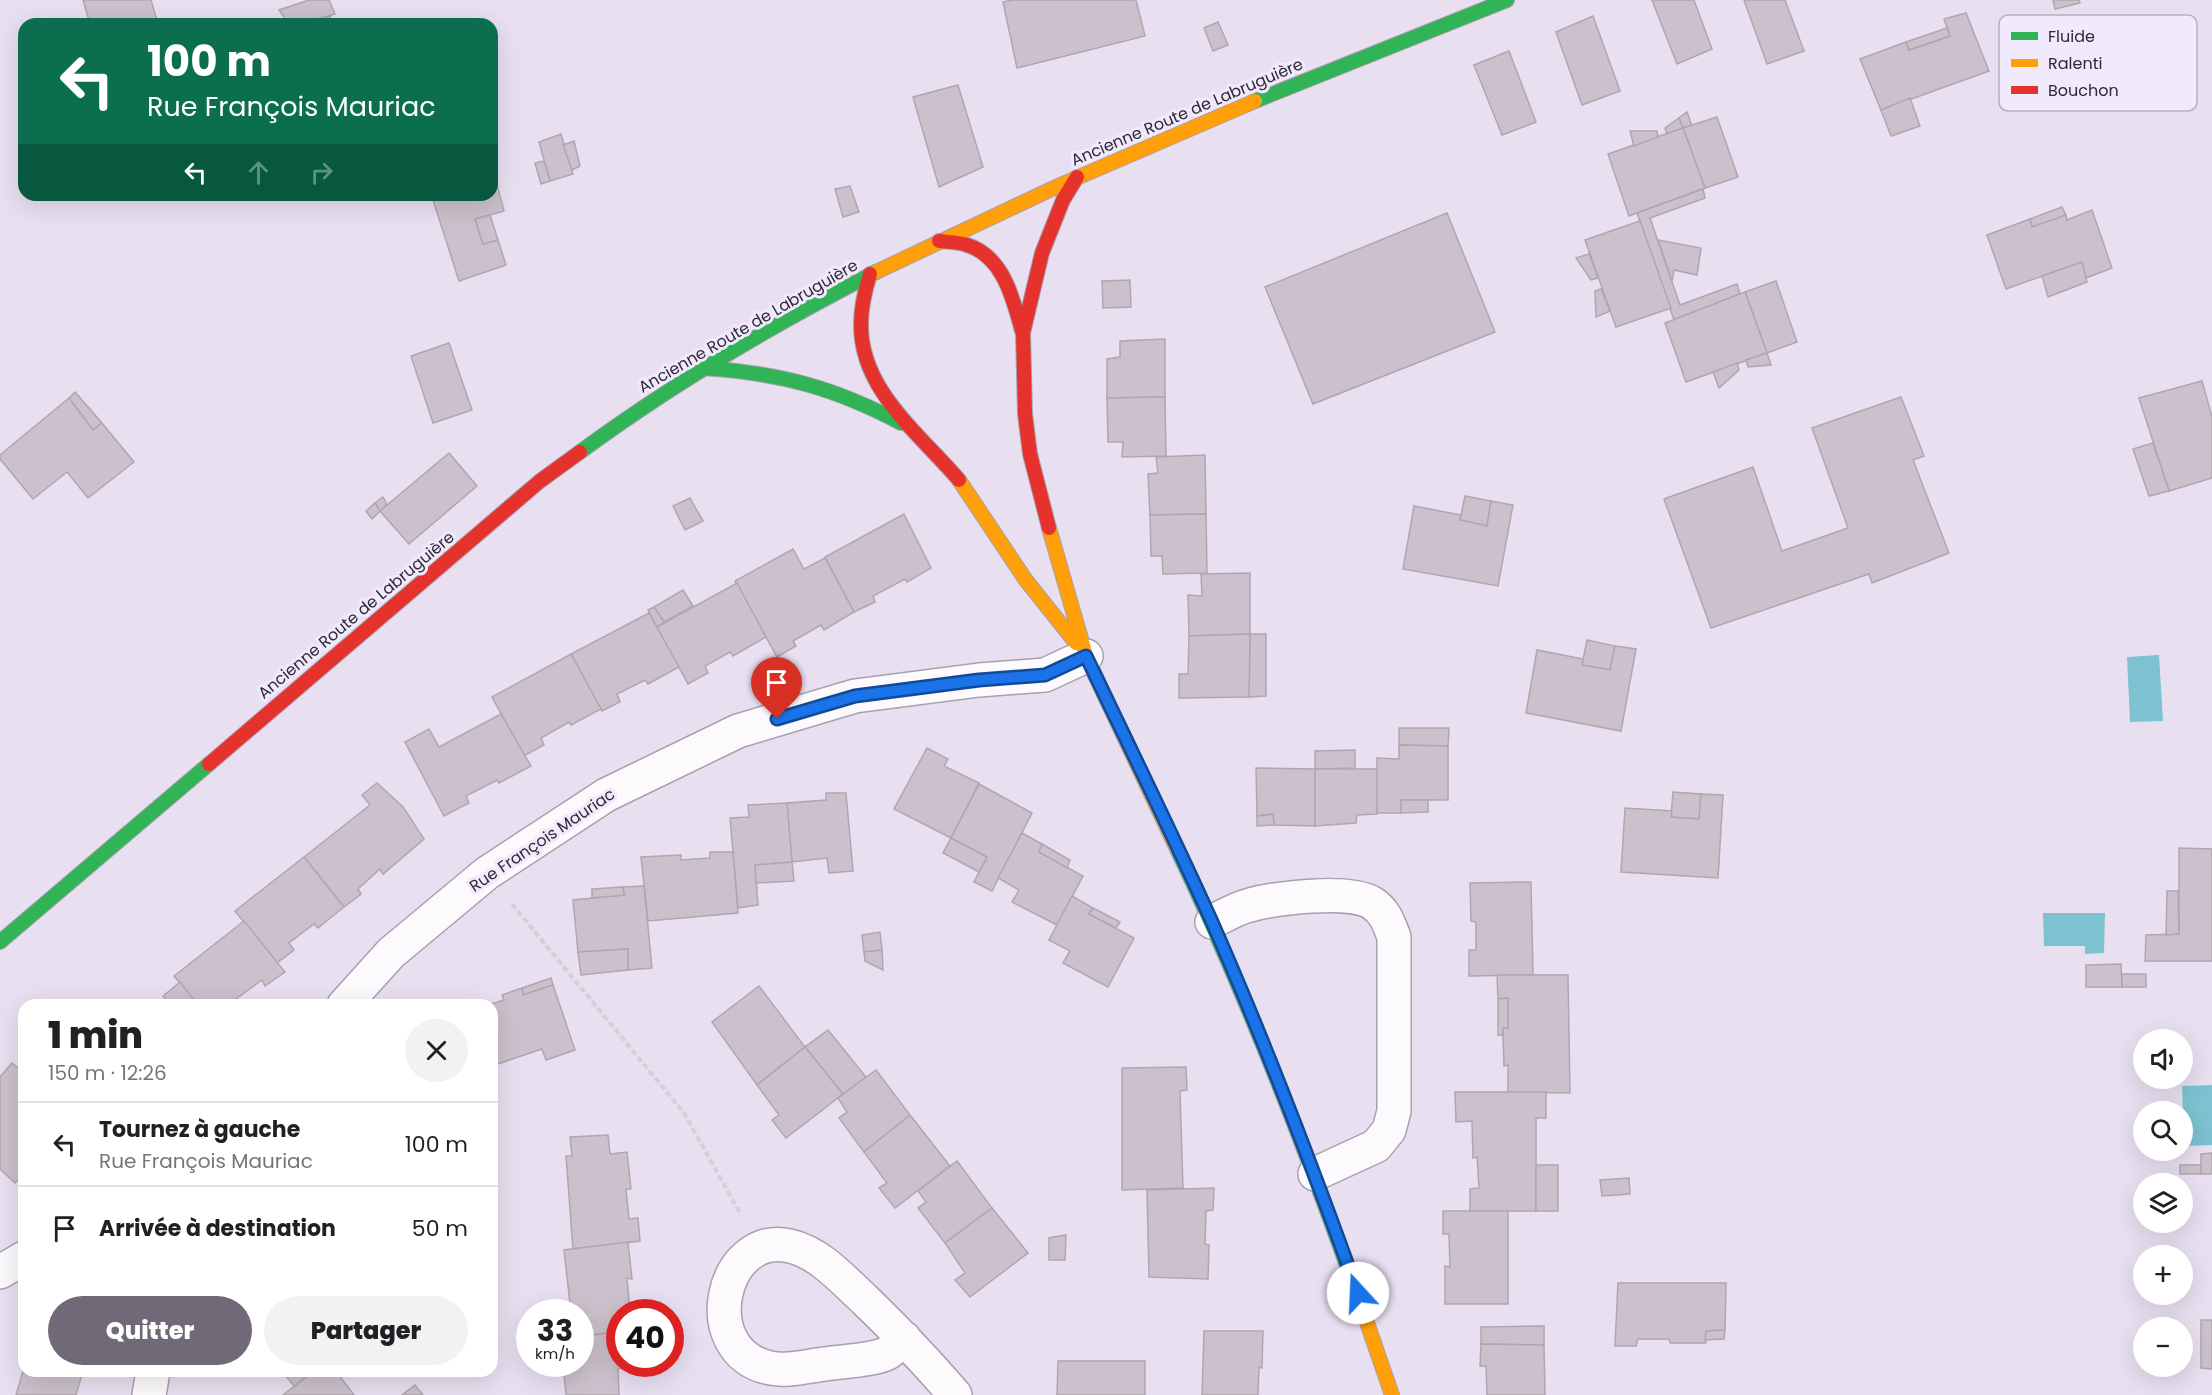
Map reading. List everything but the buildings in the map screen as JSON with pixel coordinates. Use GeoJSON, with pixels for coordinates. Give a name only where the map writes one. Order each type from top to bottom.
{"type":"FeatureCollection","features":[{"type":"Feature","properties":{"kind":"street","name":"Ancienne Route de Labruguière"},"geometry":{"type":"LineString","coordinates":[[0,942],[540,481],[632,413],[703,368],[870,274],[1077,177],[1277,91],[1507,0]]}},
{"type":"Feature","properties":{"kind":"street"},"geometry":{"type":"LineString","coordinates":[[1077,177],[1063,200],[1042,253],[1023,333],[1022,373],[1030,454],[1040,497],[1086,656],[1212,922],[1272,1063],[1315,1174],[1392,1395]]}},
{"type":"Feature","properties":{"kind":"street"},"geometry":{"type":"LineString","coordinates":[[939,241],[967,245],[990,257],[1003,275],[1013,295],[1023,333]]}},
{"type":"Feature","properties":{"kind":"street"},"geometry":{"type":"LineString","coordinates":[[870,274],[862,297],[860,320],[863,346],[873,375],[885,398],[960,482],[989,522],[1010,558],[1086,656]]}},
{"type":"Feature","properties":{"kind":"street"},"geometry":{"type":"LineString","coordinates":[[703,368],[756,371],[792,377],[868,405],[911,429]]}},
{"type":"Feature","properties":{"kind":"street","name":"Rue François Mauriac"},"geometry":{"type":"LineString","coordinates":[[349,999],[390,953],[487,873],[606,795],[738,731],[855,696],[979,680],[1045,675],[1086,656]]}},
{"type":"Feature","properties":{"kind":"street"},"geometry":{"type":"LineString","coordinates":[[1212,922],[1248,905],[1290,897],[1360,897],[1374,904],[1387,918],[1394,937],[1394,1111],[1389,1130],[1376,1146],[1315,1174]]}},
{"type":"Feature","properties":{"kind":"street"},"geometry":{"type":"LineString","coordinates":[[904,1338],[885,1355],[791,1369],[772,1369],[755,1364],[739,1351],[726,1331],[724,1306],[734,1272],[742,1261],[759,1247],[789,1246],[820,1260],[837,1274],[904,1338],[955,1395]]}},
{"type":"Feature","properties":{"kind":"street"},"geometry":{"type":"LineString","coordinates":[[0,1272],[18,1262]]}},
{"type":"Feature","properties":{"kind":"street"},"geometry":{"type":"LineString","coordinates":[[149,1395],[152,1377]]}},
{"type":"Feature","properties":{"kind":"path"},"geometry":{"type":"LineString","coordinates":[[487,873],[684,1113],[759,1247]]}},
{"type":"Feature","properties":{"kind":"water"},"geometry":{"type":"Polygon","coordinates":[[[2159,655],[2163,721],[2130,722],[2127,657],[2159,655]]]}},
{"type":"Feature","properties":{"kind":"water"},"geometry":{"type":"Polygon","coordinates":[[[2043,913],[2105,913],[2104,953],[2085,954],[2085,946],[2044,946],[2043,913]]]}},
{"type":"Feature","properties":{"kind":"water"},"geometry":{"type":"Polygon","coordinates":[[[2212,1085],[2212,1145],[2193,1146],[2193,1101],[2182,1101],[2182,1089],[2193,1089],[2193,1086],[2212,1085]]]}},
{"type":"Feature","properties":{"kind":"traffic: fast"},"geometry":{"type":"LineString","coordinates":[[1255,101],[1507,0]]}},
{"type":"Feature","properties":{"kind":"traffic: fast"},"geometry":{"type":"LineString","coordinates":[[580,452],[651,402],[724,356],[876,272]]}},
{"type":"Feature","properties":{"kind":"traffic: fast"},"geometry":{"type":"LineString","coordinates":[[703,368],[731,370],[805,384],[852,400],[901,423]]}},
{"type":"Feature","properties":{"kind":"traffic: fast"},"geometry":{"type":"LineString","coordinates":[[0,942],[209,764]]}},
{"type":"Feature","properties":{"kind":"traffic: fast"},"geometry":{"type":"LineString","coordinates":[[1177,849],[1253,1020],[1321,1194],[1363,1311]]}},
{"type":"Feature","properties":{"kind":"traffic: slow"},"geometry":{"type":"LineString","coordinates":[[876,272],[1058,186],[1255,101]]}},
{"type":"Feature","properties":{"kind":"traffic: slow"},"geometry":{"type":"LineString","coordinates":[[959,480],[1025,579],[1076,643]]}},
{"type":"Feature","properties":{"kind":"traffic: slow"},"geometry":{"type":"LineString","coordinates":[[1049,528],[1086,656],[1177,849]]}},
{"type":"Feature","properties":{"kind":"traffic: slow"},"geometry":{"type":"LineString","coordinates":[[1363,1311],[1392,1395]]}},
{"type":"Feature","properties":{"kind":"traffic: jam"},"geometry":{"type":"LineString","coordinates":[[1049,528],[1030,454],[1025,414],[1023,333],[1042,253],[1063,200],[1077,177]]}},
{"type":"Feature","properties":{"kind":"traffic: jam"},"geometry":{"type":"LineString","coordinates":[[939,241],[967,245],[990,258],[1005,280],[1022,331]]}},
{"type":"Feature","properties":{"kind":"traffic: jam"},"geometry":{"type":"LineString","coordinates":[[870,274],[861,324],[863,348],[870,370],[895,410],[959,480]]}},
{"type":"Feature","properties":{"kind":"traffic: jam"},"geometry":{"type":"LineString","coordinates":[[209,764],[540,481],[580,452]]}},
{"type":"Feature","properties":{"kind":"route"},"geometry":{"type":"LineString","coordinates":[[777,719],[855,696],[979,680],[1045,675],[1086,656],[1238,982],[1315,1174],[1358,1293]]}}]}
